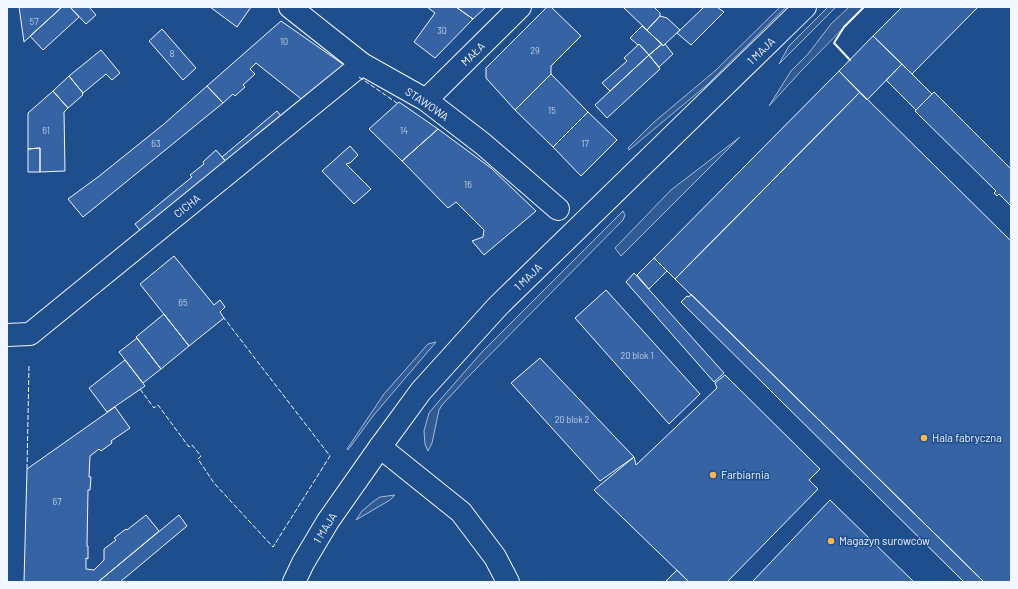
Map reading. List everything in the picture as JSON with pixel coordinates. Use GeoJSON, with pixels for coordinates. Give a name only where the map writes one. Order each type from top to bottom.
{"type":"FeatureCollection","features":[{"type":"Feature","properties":{"kind":"main road","name":"STAWOWA"},"geometry":{"type":"LineString","coordinates":[[290,7],[362,64],[426,100],[483,144],[558,209]]}},
{"type":"Feature","properties":{"kind":"main road","name":"MAŁA"},"geometry":{"type":"LineString","coordinates":[[426,100],[520,7]]}},
{"type":"Feature","properties":{"kind":"main road","name":"1 MAJA"},"geometry":{"type":"LineString","coordinates":[[294,582],[303,563],[328,521],[421,391],[498,306],[805,7]]}},
{"type":"Feature","properties":{"kind":"main road","name":"CICHA"},"geometry":{"type":"LineString","coordinates":[[7,335],[30,334],[362,64]]}},
{"type":"Feature","properties":{"kind":"main road"},"geometry":{"type":"LineString","coordinates":[[380,447],[460,512],[495,557],[508,582]]}},
{"type":"Feature","properties":{"kind":"shaded area"},"geometry":{"type":"Polygon","coordinates":[[[780,7],[786,7],[707,85],[629,150],[628,148],[653,123],[716,70],[780,7]]]}},
{"type":"Feature","properties":{"kind":"shaded area"},"geometry":{"type":"Polygon","coordinates":[[[828,7],[836,7],[779,64],[789,46],[828,7]]]}},
{"type":"Feature","properties":{"kind":"shaded area"},"geometry":{"type":"Polygon","coordinates":[[[849,7],[864,7],[769,106],[791,71],[808,54],[831,24],[849,7]]]}},
{"type":"Feature","properties":{"kind":"shaded area"},"geometry":{"type":"Polygon","coordinates":[[[740,137],[621,256],[615,248],[671,190],[740,137]]]}},
{"type":"Feature","properties":{"kind":"shaded area"},"geometry":{"type":"Polygon","coordinates":[[[623,211],[625,215],[623,220],[442,405],[439,410],[432,443],[428,451],[425,444],[424,431],[429,413],[433,408],[482,352],[623,211]]]}},
{"type":"Feature","properties":{"kind":"shaded area"},"geometry":{"type":"Polygon","coordinates":[[[436,342],[373,416],[348,450],[347,449],[384,394],[428,344],[436,342]]]}},
{"type":"Feature","properties":{"kind":"shaded area"},"geometry":{"type":"Polygon","coordinates":[[[395,495],[390,500],[356,520],[362,511],[380,497],[395,495]]]}},
{"type":"Feature","properties":{"kind":"building"},"geometry":{"type":"Polygon","coordinates":[[[19,7],[62,7],[24,42],[19,7]]]}},
{"type":"Feature","properties":{"kind":"building"},"geometry":{"type":"Polygon","coordinates":[[[62,7],[70,7],[79,17],[43,50],[30,36],[62,7]]]}},
{"type":"Feature","properties":{"kind":"building"},"geometry":{"type":"Polygon","coordinates":[[[70,7],[89,7],[96,15],[86,24],[70,7]]]}},
{"type":"Feature","properties":{"kind":"building"},"geometry":{"type":"Polygon","coordinates":[[[210,7],[251,7],[237,27],[210,7]]]}},
{"type":"Feature","properties":{"kind":"building"},"geometry":{"type":"Polygon","coordinates":[[[427,7],[456,7],[473,19],[435,58],[414,42],[435,13],[427,7]]]}},
{"type":"Feature","properties":{"kind":"building"},"geometry":{"type":"Polygon","coordinates":[[[456,7],[486,7],[473,19],[456,7]]]}},
{"type":"Feature","properties":{"kind":"building"},"geometry":{"type":"Polygon","coordinates":[[[547,7],[551,7],[581,36],[551,66],[551,74],[515,110],[486,78],[486,68],[547,7]]]}},
{"type":"Feature","properties":{"kind":"building"},"geometry":{"type":"Polygon","coordinates":[[[623,7],[655,7],[660,13],[660,16],[647,30],[623,7]]]}},
{"type":"Feature","properties":{"kind":"building"},"geometry":{"type":"Polygon","coordinates":[[[704,7],[717,7],[724,12],[691,45],[677,33],[704,7]]]}},
{"type":"Feature","properties":{"kind":"building"},"geometry":{"type":"Polygon","coordinates":[[[902,7],[978,7],[912,74],[873,36],[902,7]]]}},
{"type":"Feature","properties":{"kind":"building"},"geometry":{"type":"Polygon","coordinates":[[[660,16],[667,18],[680,30],[663,46],[647,30],[660,16]]]}},
{"type":"Feature","properties":{"kind":"building"},"geometry":{"type":"Polygon","coordinates":[[[281,21],[347,67],[305,102],[256,63],[250,69],[255,74],[243,85],[245,87],[235,96],[233,94],[223,103],[207,86],[281,21]]]}},
{"type":"Feature","properties":{"kind":"building"},"geometry":{"type":"Polygon","coordinates":[[[642,26],[662,44],[649,55],[639,44],[638,45],[630,38],[642,26]]]}},
{"type":"Feature","properties":{"kind":"building"},"geometry":{"type":"Polygon","coordinates":[[[162,29],[196,68],[183,80],[149,41],[162,29]]]}},
{"type":"Feature","properties":{"kind":"building"},"geometry":{"type":"Polygon","coordinates":[[[873,36],[902,64],[867,100],[839,71],[873,36]]]}},
{"type":"Feature","properties":{"kind":"building"},"geometry":{"type":"Polygon","coordinates":[[[639,44],[649,55],[610,91],[602,83],[627,61],[624,58],[639,44]]]}},
{"type":"Feature","properties":{"kind":"building"},"geometry":{"type":"Polygon","coordinates":[[[662,44],[663,46],[665,44],[673,54],[659,67],[649,55],[662,44]]]}},
{"type":"Feature","properties":{"kind":"building"},"geometry":{"type":"Polygon","coordinates":[[[101,50],[120,73],[112,80],[106,74],[83,93],[69,76],[101,50]]]}},
{"type":"Feature","properties":{"kind":"building"},"geometry":{"type":"Polygon","coordinates":[[[649,55],[660,69],[607,118],[595,105],[649,55]]]}},
{"type":"Feature","properties":{"kind":"building"},"geometry":{"type":"Polygon","coordinates":[[[902,64],[932,94],[916,110],[886,80],[902,64]]]}},
{"type":"Feature","properties":{"kind":"building"},"geometry":{"type":"Polygon","coordinates":[[[839,71],[860,92],[675,279],[654,258],[839,71]]]}},
{"type":"Feature","properties":{"kind":"building"},"geometry":{"type":"Polygon","coordinates":[[[551,74],[588,112],[553,147],[515,110],[551,74]]]}},
{"type":"Feature","properties":{"kind":"building"},"geometry":{"type":"Polygon","coordinates":[[[69,76],[83,95],[68,108],[53,91],[69,76]]]}},
{"type":"Feature","properties":{"kind":"building"},"geometry":{"type":"Polygon","coordinates":[[[207,86],[223,103],[83,217],[68,199],[164,124],[207,86]]]}},
{"type":"Feature","properties":{"kind":"building"},"geometry":{"type":"Polygon","coordinates":[[[53,91],[68,108],[64,112],[65,171],[40,172],[40,148],[28,149],[28,113],[53,91]]]}},
{"type":"Feature","properties":{"kind":"building","name":"Hala fabryczna"},"geometry":{"type":"Polygon","coordinates":[[[860,92],[1011,241],[1011,582],[984,582],[675,279],[860,92]]]}},
{"type":"Feature","properties":{"kind":"building"},"geometry":{"type":"Polygon","coordinates":[[[934,92],[1011,169],[1011,206],[999,194],[997,196],[994,193],[996,191],[915,111],[934,92]]]}},
{"type":"Feature","properties":{"kind":"building"},"geometry":{"type":"Polygon","coordinates":[[[399,102],[438,129],[402,161],[369,129],[399,102]]]}},
{"type":"Feature","properties":{"kind":"building"},"geometry":{"type":"Polygon","coordinates":[[[277,111],[284,120],[229,165],[222,157],[277,111]]]}},
{"type":"Feature","properties":{"kind":"building"},"geometry":{"type":"Polygon","coordinates":[[[588,112],[617,140],[581,176],[553,147],[588,112]]]}},
{"type":"Feature","properties":{"kind":"building"},"geometry":{"type":"Polygon","coordinates":[[[438,129],[491,168],[536,211],[484,255],[472,241],[483,237],[484,230],[456,202],[448,208],[402,161],[438,129]]]}},
{"type":"Feature","properties":{"kind":"building"},"geometry":{"type":"Polygon","coordinates":[[[350,146],[358,155],[350,163],[346,164],[371,189],[354,204],[322,171],[350,146]]]}},
{"type":"Feature","properties":{"kind":"building"},"geometry":{"type":"Polygon","coordinates":[[[40,148],[40,172],[28,172],[28,149],[40,148]]]}},
{"type":"Feature","properties":{"kind":"building"},"geometry":{"type":"Polygon","coordinates":[[[216,150],[229,165],[143,234],[135,224],[192,177],[190,175],[204,164],[203,162],[216,150]]]}},
{"type":"Feature","properties":{"kind":"building"},"geometry":{"type":"Polygon","coordinates":[[[174,256],[214,305],[220,300],[225,307],[220,312],[224,318],[189,346],[140,284],[174,256]]]}},
{"type":"Feature","properties":{"kind":"building"},"geometry":{"type":"Polygon","coordinates":[[[654,258],[667,271],[649,289],[637,275],[654,258]]]}},
{"type":"Feature","properties":{"kind":"building"},"geometry":{"type":"Polygon","coordinates":[[[634,273],[724,373],[714,382],[626,282],[634,273]]]}},
{"type":"Feature","properties":{"kind":"building"},"geometry":{"type":"Polygon","coordinates":[[[606,290],[700,394],[669,424],[575,318],[606,290]]]}},
{"type":"Feature","properties":{"kind":"building"},"geometry":{"type":"Polygon","coordinates":[[[691,294],[984,582],[964,582],[681,302],[691,294]]]}},
{"type":"Feature","properties":{"kind":"building"},"geometry":{"type":"Polygon","coordinates":[[[164,314],[189,346],[161,369],[136,337],[164,314]]]}},
{"type":"Feature","properties":{"kind":"building"},"geometry":{"type":"Polygon","coordinates":[[[137,338],[161,369],[143,383],[119,352],[137,338]]]}},
{"type":"Feature","properties":{"kind":"building"},"geometry":{"type":"Polygon","coordinates":[[[540,358],[634,457],[600,481],[511,383],[540,358]]]}},
{"type":"Feature","properties":{"kind":"building"},"geometry":{"type":"Polygon","coordinates":[[[125,360],[145,386],[107,412],[89,388],[125,360]]]}},
{"type":"Feature","properties":{"kind":"building","name":"Farbiarnia"},"geometry":{"type":"Polygon","coordinates":[[[725,375],[820,469],[809,480],[818,489],[727,582],[689,582],[594,490],[634,457],[636,465],[717,388],[715,383],[725,375]]]}},
{"type":"Feature","properties":{"kind":"building"},"geometry":{"type":"Polygon","coordinates":[[[115,407],[130,428],[111,441],[112,443],[101,451],[99,449],[90,456],[89,477],[91,477],[90,490],[88,490],[88,559],[86,558],[86,569],[94,570],[104,560],[104,549],[116,540],[114,538],[146,515],[159,531],[98,582],[24,582],[27,469],[115,407]]]}},
{"type":"Feature","properties":{"kind":"building","name":"Magazyn surowców"},"geometry":{"type":"Polygon","coordinates":[[[830,500],[914,582],[754,582],[753,581],[830,500]]]}},
{"type":"Feature","properties":{"kind":"building"},"geometry":{"type":"Polygon","coordinates":[[[179,515],[187,526],[120,582],[98,582],[179,515]]]}},
{"type":"Feature","properties":{"kind":"building"},"geometry":{"type":"Polygon","coordinates":[[[677,570],[689,582],[665,582],[677,570]]]}},
{"type":"Feature","properties":{"kind":"fence"},"geometry":{"type":"LineString","coordinates":[[359,77],[397,103]]}},
{"type":"Feature","properties":{"kind":"fence"},"geometry":{"type":"LineString","coordinates":[[140,389],[154,408],[158,405],[189,447],[192,445],[201,456],[198,459],[214,483],[273,547],[330,456],[224,318]]}},
{"type":"Feature","properties":{"kind":"fence"},"geometry":{"type":"LineString","coordinates":[[27,469],[29,365]]}},
{"type":"Feature","properties":{"kind":"wall"},"geometry":{"type":"LineString","coordinates":[[850,60],[834,43],[844,27],[864,7]]}},
{"type":"Feature","properties":{"kind":"place","name":"Hala fabryczna"},"geometry":{"type":"Point","coordinates":[924,438]}},
{"type":"Feature","properties":{"kind":"place","name":"Farbiarnia"},"geometry":{"type":"Point","coordinates":[713,475]}},
{"type":"Feature","properties":{"kind":"place","name":"Magazyn surowców"},"geometry":{"type":"Point","coordinates":[831,541]}}]}
